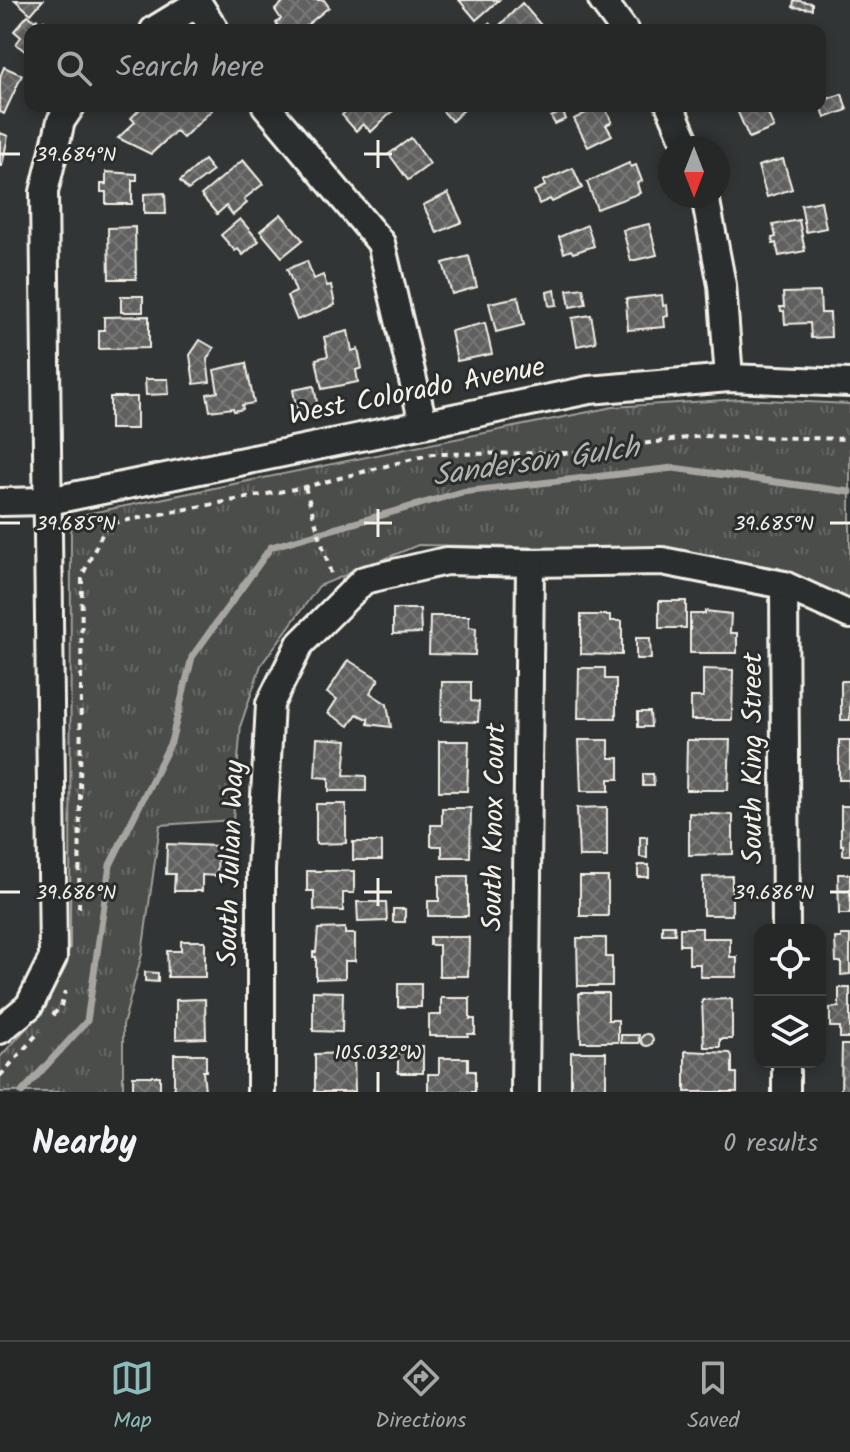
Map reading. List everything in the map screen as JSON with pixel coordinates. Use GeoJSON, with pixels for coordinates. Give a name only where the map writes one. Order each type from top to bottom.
{"type":"FeatureCollection","features":[{"type":"Feature","properties":{"kind":"street"},"geometry":{"type":"LineString","coordinates":[[602,0],[620,24]]}},
{"type":"Feature","properties":{"kind":"street"},"geometry":{"type":"LineString","coordinates":[[163,24],[197,2],[211,24]]}},
{"type":"Feature","properties":{"kind":"street"},"geometry":{"type":"LineString","coordinates":[[0,1030],[29,1006],[53,958],[44,192],[61,121],[67,112]]}},
{"type":"Feature","properties":{"kind":"street"},"geometry":{"type":"LineString","coordinates":[[271,112],[381,243],[423,423]]}},
{"type":"Feature","properties":{"kind":"street"},"geometry":{"type":"LineString","coordinates":[[673,112],[683,136]]}},
{"type":"Feature","properties":{"kind":"street"},"geometry":{"type":"LineString","coordinates":[[707,208],[722,285],[729,378]]}},
{"type":"Feature","properties":{"kind":"street","name":"West Colorado Avenue"},"geometry":{"type":"LineString","coordinates":[[0,502],[49,501],[589,390],[729,378],[850,383]]}},
{"type":"Feature","properties":{"kind":"street","name":"South Julian Way"},"geometry":{"type":"LineString","coordinates":[[261,1092],[261,870],[270,704],[300,644],[364,580],[446,561],[662,561],[784,585],[850,615]]}},
{"type":"Feature","properties":{"kind":"street","name":"South Knox Court"},"geometry":{"type":"LineString","coordinates":[[525,1092],[530,563]]}},
{"type":"Feature","properties":{"kind":"street","name":"South King Street"},"geometry":{"type":"LineString","coordinates":[[784,585],[786,924]]}},
{"type":"Feature","properties":{"kind":"street"},"geometry":{"type":"LineString","coordinates":[[786,1068],[786,1092]]}},
{"type":"Feature","properties":{"kind":"path"},"geometry":{"type":"LineString","coordinates":[[305,487],[327,559]]}},
{"type":"Feature","properties":{"kind":"green space"},"geometry":{"type":"Polygon","coordinates":[[[741,399],[850,404],[850,601],[779,568],[665,550],[418,545],[319,586],[261,665],[241,724],[233,820],[160,825],[142,954],[123,1025],[123,1092],[0,1092],[0,1057],[46,1007],[70,948],[71,517],[613,407],[741,399]]]}},
{"type":"Feature","properties":{"kind":"building"},"geometry":{"type":"Polygon","coordinates":[[[15,0],[43,0],[31,14],[15,0]]]}},
{"type":"Feature","properties":{"kind":"building"},"geometry":{"type":"Polygon","coordinates":[[[285,0],[324,0],[329,7],[308,24],[277,24],[281,19],[275,10],[285,0]]]}},
{"type":"Feature","properties":{"kind":"building"},"geometry":{"type":"Polygon","coordinates":[[[459,0],[499,0],[476,20],[459,0]]]}},
{"type":"Feature","properties":{"kind":"building"},"geometry":{"type":"Polygon","coordinates":[[[794,0],[812,3],[812,9],[793,7],[794,0]]]}},
{"type":"Feature","properties":{"kind":"building"},"geometry":{"type":"Polygon","coordinates":[[[522,3],[540,24],[501,24],[522,3]]]}},
{"type":"Feature","properties":{"kind":"building"},"geometry":{"type":"Polygon","coordinates":[[[28,15],[42,24],[24,24],[24,50],[16,44],[21,37],[14,31],[28,15]]]}},
{"type":"Feature","properties":{"kind":"building"},"geometry":{"type":"Polygon","coordinates":[[[4,67],[22,75],[4,114],[0,112],[0,77],[4,67]]]}},
{"type":"Feature","properties":{"kind":"building"},"geometry":{"type":"Polygon","coordinates":[[[842,94],[847,110],[825,118],[826,99],[842,94]]]}},
{"type":"Feature","properties":{"kind":"building"},"geometry":{"type":"Polygon","coordinates":[[[137,112],[210,112],[183,138],[176,131],[151,154],[118,138],[135,122],[131,118],[137,112]]]}},
{"type":"Feature","properties":{"kind":"building"},"geometry":{"type":"Polygon","coordinates":[[[345,112],[392,112],[371,132],[363,124],[356,131],[342,115],[345,112]]]}},
{"type":"Feature","properties":{"kind":"building"},"geometry":{"type":"Polygon","coordinates":[[[444,112],[462,112],[452,121],[444,112]]]}},
{"type":"Feature","properties":{"kind":"building"},"geometry":{"type":"Polygon","coordinates":[[[562,112],[566,119],[555,124],[551,117],[562,112]]]}},
{"type":"Feature","properties":{"kind":"building"},"geometry":{"type":"Polygon","coordinates":[[[588,112],[607,112],[612,122],[606,125],[612,135],[588,147],[574,119],[588,112]]]}},
{"type":"Feature","properties":{"kind":"building"},"geometry":{"type":"Polygon","coordinates":[[[738,112],[767,112],[774,128],[749,138],[738,112]]]}},
{"type":"Feature","properties":{"kind":"building"},"geometry":{"type":"Polygon","coordinates":[[[0,133],[8,136],[2,166],[0,166],[0,133]]]}},
{"type":"Feature","properties":{"kind":"building"},"geometry":{"type":"Polygon","coordinates":[[[411,138],[430,164],[408,180],[389,154],[411,138]]]}},
{"type":"Feature","properties":{"kind":"building"},"geometry":{"type":"Polygon","coordinates":[[[783,159],[792,189],[767,197],[758,166],[783,159]]]}},
{"type":"Feature","properties":{"kind":"building"},"geometry":{"type":"Polygon","coordinates":[[[204,160],[213,171],[188,190],[180,181],[204,160]]]}},
{"type":"Feature","properties":{"kind":"building"},"geometry":{"type":"Polygon","coordinates":[[[243,160],[263,184],[244,199],[247,203],[233,215],[226,206],[217,214],[201,195],[243,160]]]}},
{"type":"Feature","properties":{"kind":"building"},"geometry":{"type":"Polygon","coordinates":[[[629,163],[631,167],[636,165],[642,181],[637,183],[640,193],[597,209],[587,182],[629,163]]]}},
{"type":"Feature","properties":{"kind":"building"},"geometry":{"type":"Polygon","coordinates":[[[573,168],[582,188],[552,202],[550,199],[539,204],[534,191],[545,186],[543,181],[573,168]]]}},
{"type":"Feature","properties":{"kind":"building"},"geometry":{"type":"Polygon","coordinates":[[[106,172],[137,174],[137,180],[132,180],[132,204],[106,204],[106,192],[101,192],[101,184],[106,184],[106,172]]]}},
{"type":"Feature","properties":{"kind":"building"},"geometry":{"type":"Polygon","coordinates":[[[165,193],[166,214],[144,214],[144,194],[165,193]]]}},
{"type":"Feature","properties":{"kind":"building"},"geometry":{"type":"Polygon","coordinates":[[[448,193],[462,222],[437,233],[423,205],[448,193]]]}},
{"type":"Feature","properties":{"kind":"building"},"geometry":{"type":"Polygon","coordinates":[[[821,201],[826,228],[806,232],[801,205],[821,201]]]}},
{"type":"Feature","properties":{"kind":"building"},"geometry":{"type":"Polygon","coordinates":[[[281,214],[303,240],[282,257],[260,231],[281,214]]]}},
{"type":"Feature","properties":{"kind":"building"},"geometry":{"type":"Polygon","coordinates":[[[240,219],[259,241],[243,255],[238,249],[235,251],[221,235],[240,219]]]}},
{"type":"Feature","properties":{"kind":"building"},"geometry":{"type":"Polygon","coordinates":[[[799,220],[805,251],[779,256],[776,243],[773,244],[772,238],[776,237],[773,225],[799,220]]]}},
{"type":"Feature","properties":{"kind":"building"},"geometry":{"type":"Polygon","coordinates":[[[649,224],[657,255],[631,261],[623,230],[649,224]]]}},
{"type":"Feature","properties":{"kind":"building"},"geometry":{"type":"Polygon","coordinates":[[[587,225],[594,246],[564,253],[559,237],[587,225]]]}},
{"type":"Feature","properties":{"kind":"building"},"geometry":{"type":"Polygon","coordinates":[[[135,227],[136,279],[109,279],[108,228],[135,227]]]}},
{"type":"Feature","properties":{"kind":"building"},"geometry":{"type":"Polygon","coordinates":[[[469,256],[477,287],[452,294],[443,263],[469,256]]]}},
{"type":"Feature","properties":{"kind":"building"},"geometry":{"type":"Polygon","coordinates":[[[307,261],[314,279],[323,275],[327,286],[331,285],[335,305],[297,320],[287,296],[296,292],[287,269],[307,261]]]}},
{"type":"Feature","properties":{"kind":"building"},"geometry":{"type":"Polygon","coordinates":[[[583,288],[586,304],[570,307],[567,290],[583,288]]]}},
{"type":"Feature","properties":{"kind":"building"},"geometry":{"type":"Polygon","coordinates":[[[555,290],[557,305],[549,306],[547,292],[555,290]]]}},
{"type":"Feature","properties":{"kind":"building"},"geometry":{"type":"Polygon","coordinates":[[[820,292],[821,313],[830,313],[831,337],[811,338],[810,323],[785,324],[784,311],[780,307],[784,307],[783,293],[820,292]]]}},
{"type":"Feature","properties":{"kind":"building"},"geometry":{"type":"Polygon","coordinates":[[[662,295],[663,306],[667,305],[665,327],[628,330],[626,299],[662,295]]]}},
{"type":"Feature","properties":{"kind":"building"},"geometry":{"type":"Polygon","coordinates":[[[121,296],[143,296],[143,312],[121,312],[121,296]]]}},
{"type":"Feature","properties":{"kind":"building"},"geometry":{"type":"Polygon","coordinates":[[[518,297],[524,325],[496,332],[489,303],[518,297]]]}},
{"type":"Feature","properties":{"kind":"building"},"geometry":{"type":"Polygon","coordinates":[[[591,315],[596,342],[577,346],[572,318],[591,315]]]}},
{"type":"Feature","properties":{"kind":"building"},"geometry":{"type":"Polygon","coordinates":[[[149,316],[149,348],[99,349],[99,330],[104,330],[104,317],[149,316]]]}},
{"type":"Feature","properties":{"kind":"building"},"geometry":{"type":"Polygon","coordinates":[[[485,323],[492,354],[457,361],[451,331],[485,323]]]}},
{"type":"Feature","properties":{"kind":"building"},"geometry":{"type":"Polygon","coordinates":[[[348,331],[352,351],[358,349],[362,368],[356,370],[358,382],[322,389],[316,359],[328,356],[324,337],[348,331]]]}},
{"type":"Feature","properties":{"kind":"building"},"geometry":{"type":"Polygon","coordinates":[[[200,340],[214,348],[207,359],[210,382],[194,384],[190,355],[200,340]]]}},
{"type":"Feature","properties":{"kind":"building"},"geometry":{"type":"Polygon","coordinates":[[[246,363],[254,403],[242,405],[243,409],[234,411],[233,408],[210,411],[207,394],[218,392],[214,370],[246,363]]]}},
{"type":"Feature","properties":{"kind":"building"},"geometry":{"type":"Polygon","coordinates":[[[145,379],[168,379],[169,394],[146,395],[145,379]]]}},
{"type":"Feature","properties":{"kind":"building"},"geometry":{"type":"Polygon","coordinates":[[[314,386],[318,408],[297,412],[293,390],[314,386]]]}},
{"type":"Feature","properties":{"kind":"building"},"geometry":{"type":"Polygon","coordinates":[[[110,397],[137,397],[137,429],[110,429],[110,397]]]}},
{"type":"Feature","properties":{"kind":"building"},"geometry":{"type":"Polygon","coordinates":[[[659,601],[686,601],[686,628],[659,628],[659,601]]]}},
{"type":"Feature","properties":{"kind":"building"},"geometry":{"type":"Polygon","coordinates":[[[393,609],[420,609],[421,633],[393,634],[393,609]]]}},
{"type":"Feature","properties":{"kind":"building"},"geometry":{"type":"Polygon","coordinates":[[[705,611],[731,614],[730,633],[737,633],[737,653],[690,653],[690,614],[705,614],[705,611]]]}},
{"type":"Feature","properties":{"kind":"building"},"geometry":{"type":"Polygon","coordinates":[[[581,615],[610,615],[610,621],[622,621],[622,655],[581,654],[581,615]]]}},
{"type":"Feature","properties":{"kind":"building"},"geometry":{"type":"Polygon","coordinates":[[[430,616],[469,616],[469,627],[476,628],[475,655],[429,654],[430,616]]]}},
{"type":"Feature","properties":{"kind":"building"},"geometry":{"type":"Polygon","coordinates":[[[636,638],[650,638],[651,659],[636,659],[636,638]]]}},
{"type":"Feature","properties":{"kind":"building"},"geometry":{"type":"Polygon","coordinates":[[[348,660],[379,679],[370,693],[387,704],[391,727],[368,724],[368,718],[357,714],[349,726],[328,713],[337,699],[327,693],[348,660]]]}},
{"type":"Feature","properties":{"kind":"building"},"geometry":{"type":"Polygon","coordinates":[[[579,668],[605,668],[605,679],[616,679],[616,718],[578,718],[579,668]]]}},
{"type":"Feature","properties":{"kind":"building"},"geometry":{"type":"Polygon","coordinates":[[[703,669],[733,670],[732,720],[691,720],[691,697],[703,697],[703,669]]]}},
{"type":"Feature","properties":{"kind":"building"},"geometry":{"type":"Polygon","coordinates":[[[841,681],[850,681],[850,720],[841,720],[841,681]]]}},
{"type":"Feature","properties":{"kind":"building"},"geometry":{"type":"Polygon","coordinates":[[[442,682],[471,682],[471,701],[479,702],[478,722],[441,721],[442,682]]]}},
{"type":"Feature","properties":{"kind":"building"},"geometry":{"type":"Polygon","coordinates":[[[638,712],[650,712],[651,727],[638,727],[638,712]]]}},
{"type":"Feature","properties":{"kind":"building"},"geometry":{"type":"Polygon","coordinates":[[[317,738],[347,740],[344,775],[366,776],[366,791],[329,791],[329,778],[315,777],[317,738]]]}},
{"type":"Feature","properties":{"kind":"building"},"geometry":{"type":"Polygon","coordinates":[[[579,740],[609,740],[609,758],[619,758],[619,779],[609,779],[609,791],[581,791],[579,740]]]}},
{"type":"Feature","properties":{"kind":"building"},"geometry":{"type":"Polygon","coordinates":[[[687,740],[730,740],[728,790],[686,790],[687,740]]]}},
{"type":"Feature","properties":{"kind":"building"},"geometry":{"type":"Polygon","coordinates":[[[839,740],[850,740],[850,795],[849,780],[839,780],[839,740]]]}},
{"type":"Feature","properties":{"kind":"building"},"geometry":{"type":"Polygon","coordinates":[[[439,741],[469,741],[467,791],[439,791],[439,741]]]}},
{"type":"Feature","properties":{"kind":"building"},"geometry":{"type":"Polygon","coordinates":[[[643,774],[653,774],[654,786],[643,786],[643,774]]]}},
{"type":"Feature","properties":{"kind":"building"},"geometry":{"type":"Polygon","coordinates":[[[316,804],[346,804],[346,843],[316,844],[316,804]]]}},
{"type":"Feature","properties":{"kind":"building"},"geometry":{"type":"Polygon","coordinates":[[[841,806],[850,806],[850,855],[843,855],[841,845],[841,806]]]}},
{"type":"Feature","properties":{"kind":"building"},"geometry":{"type":"Polygon","coordinates":[[[607,807],[607,857],[579,857],[577,808],[607,807]]]}},
{"type":"Feature","properties":{"kind":"building"},"geometry":{"type":"Polygon","coordinates":[[[442,808],[471,808],[470,857],[442,857],[442,846],[431,846],[431,825],[442,825],[442,808]]]}},
{"type":"Feature","properties":{"kind":"building"},"geometry":{"type":"Polygon","coordinates":[[[689,813],[733,815],[733,854],[689,855],[689,813]]]}},
{"type":"Feature","properties":{"kind":"building"},"geometry":{"type":"Polygon","coordinates":[[[640,837],[647,837],[647,858],[640,857],[640,837]]]}},
{"type":"Feature","properties":{"kind":"building"},"geometry":{"type":"Polygon","coordinates":[[[353,842],[382,842],[382,860],[353,860],[353,842]]]}},
{"type":"Feature","properties":{"kind":"building"},"geometry":{"type":"Polygon","coordinates":[[[167,844],[218,846],[217,876],[202,875],[202,891],[174,891],[175,874],[166,874],[167,844]]]}},
{"type":"Feature","properties":{"kind":"building"},"geometry":{"type":"Polygon","coordinates":[[[638,865],[649,865],[649,877],[638,877],[638,865]]]}},
{"type":"Feature","properties":{"kind":"building"},"geometry":{"type":"Polygon","coordinates":[[[307,871],[354,871],[354,893],[343,893],[343,911],[314,910],[314,891],[307,891],[307,871]]]}},
{"type":"Feature","properties":{"kind":"building"},"geometry":{"type":"Polygon","coordinates":[[[838,874],[850,874],[850,914],[839,914],[838,874]]]}},
{"type":"Feature","properties":{"kind":"building"},"geometry":{"type":"Polygon","coordinates":[[[439,876],[468,876],[468,916],[428,916],[428,901],[439,901],[439,876]]]}},
{"type":"Feature","properties":{"kind":"building"},"geometry":{"type":"Polygon","coordinates":[[[732,876],[732,915],[703,915],[703,877],[732,876]]]}},
{"type":"Feature","properties":{"kind":"building"},"geometry":{"type":"Polygon","coordinates":[[[580,877],[608,877],[608,916],[580,916],[580,877]]]}},
{"type":"Feature","properties":{"kind":"building"},"geometry":{"type":"Polygon","coordinates":[[[357,902],[386,902],[387,921],[358,922],[357,902]]]}},
{"type":"Feature","properties":{"kind":"building"},"geometry":{"type":"Polygon","coordinates":[[[393,909],[405,909],[405,922],[393,922],[393,909]]]}},
{"type":"Feature","properties":{"kind":"building"},"geometry":{"type":"Polygon","coordinates":[[[662,925],[674,925],[675,934],[662,934],[662,925]]]}},
{"type":"Feature","properties":{"kind":"building"},"geometry":{"type":"Polygon","coordinates":[[[345,928],[345,934],[355,934],[355,961],[345,961],[345,978],[316,979],[316,957],[313,957],[313,952],[316,952],[318,929],[345,928]]]}},
{"type":"Feature","properties":{"kind":"building"},"geometry":{"type":"Polygon","coordinates":[[[680,928],[702,928],[702,938],[730,938],[730,957],[737,957],[737,977],[700,977],[700,964],[689,964],[689,945],[680,945],[680,928]]]}},
{"type":"Feature","properties":{"kind":"building"},"geometry":{"type":"Polygon","coordinates":[[[841,935],[850,935],[850,974],[841,975],[841,962],[836,962],[835,938],[841,938],[841,935]]]}},
{"type":"Feature","properties":{"kind":"building"},"geometry":{"type":"Polygon","coordinates":[[[430,937],[469,937],[468,976],[439,976],[439,945],[430,945],[430,937]]]}},
{"type":"Feature","properties":{"kind":"building"},"geometry":{"type":"Polygon","coordinates":[[[577,938],[606,938],[606,957],[612,957],[612,986],[578,986],[577,938]]]}},
{"type":"Feature","properties":{"kind":"building"},"geometry":{"type":"Polygon","coordinates":[[[181,941],[205,941],[205,977],[168,977],[167,951],[181,951],[181,941]]]}},
{"type":"Feature","properties":{"kind":"building"},"geometry":{"type":"Polygon","coordinates":[[[145,972],[158,973],[158,982],[145,981],[145,972]]]}},
{"type":"Feature","properties":{"kind":"building"},"geometry":{"type":"Polygon","coordinates":[[[398,984],[421,984],[421,1007],[398,1007],[398,984]]]}},
{"type":"Feature","properties":{"kind":"building"},"geometry":{"type":"Polygon","coordinates":[[[839,988],[850,988],[850,1038],[840,1038],[840,1027],[830,1027],[830,1008],[839,1007],[839,988]]]}},
{"type":"Feature","properties":{"kind":"building"},"geometry":{"type":"Polygon","coordinates":[[[313,991],[343,992],[342,1032],[313,1031],[313,991]]]}},
{"type":"Feature","properties":{"kind":"building"},"geometry":{"type":"Polygon","coordinates":[[[579,993],[608,993],[608,1020],[618,1020],[618,1042],[581,1042],[579,993]]]}},
{"type":"Feature","properties":{"kind":"building"},"geometry":{"type":"Polygon","coordinates":[[[441,998],[470,998],[470,1019],[475,1019],[475,1034],[429,1036],[429,1015],[441,1015],[441,998]]]}},
{"type":"Feature","properties":{"kind":"building"},"geometry":{"type":"Polygon","coordinates":[[[205,999],[206,1038],[176,1039],[176,1000],[205,999]]]}},
{"type":"Feature","properties":{"kind":"building"},"geometry":{"type":"Polygon","coordinates":[[[732,999],[732,1039],[720,1039],[720,1047],[704,1047],[702,1000],[732,999]]]}},
{"type":"Feature","properties":{"kind":"building"},"geometry":{"type":"Polygon","coordinates":[[[647,1034],[653,1040],[647,1046],[641,1040],[647,1034]]]}},
{"type":"Feature","properties":{"kind":"building"},"geometry":{"type":"Polygon","coordinates":[[[621,1035],[639,1035],[639,1043],[621,1043],[621,1035]]]}},
{"type":"Feature","properties":{"kind":"building"},"geometry":{"type":"Polygon","coordinates":[[[842,1045],[850,1045],[850,1092],[841,1092],[842,1045]]]}},
{"type":"Feature","properties":{"kind":"building"},"geometry":{"type":"Polygon","coordinates":[[[398,1046],[423,1046],[423,1073],[398,1073],[398,1046]]]}},
{"type":"Feature","properties":{"kind":"building"},"geometry":{"type":"Polygon","coordinates":[[[685,1051],[730,1053],[732,1073],[737,1073],[737,1092],[685,1092],[685,1051]]]}},
{"type":"Feature","properties":{"kind":"building"},"geometry":{"type":"Polygon","coordinates":[[[571,1052],[606,1052],[606,1092],[571,1090],[571,1052]]]}},
{"type":"Feature","properties":{"kind":"building"},"geometry":{"type":"Polygon","coordinates":[[[354,1053],[355,1092],[315,1092],[315,1054],[354,1053]]]}},
{"type":"Feature","properties":{"kind":"building"},"geometry":{"type":"Polygon","coordinates":[[[174,1054],[206,1056],[206,1071],[203,1071],[205,1091],[174,1092],[174,1054]]]}},
{"type":"Feature","properties":{"kind":"building"},"geometry":{"type":"Polygon","coordinates":[[[439,1058],[468,1058],[468,1071],[475,1071],[475,1092],[428,1092],[428,1074],[439,1074],[439,1058]]]}},
{"type":"Feature","properties":{"kind":"building"},"geometry":{"type":"Polygon","coordinates":[[[133,1076],[160,1076],[160,1092],[133,1092],[133,1076]]]}},
{"type":"Feature","properties":{"kind":"waterway","name":"Sanderson Gulch"},"geometry":{"type":"LineString","coordinates":[[22,1092],[87,1021],[110,865],[171,742],[192,657],[271,547],[462,492],[673,468],[850,492]]}}]}
